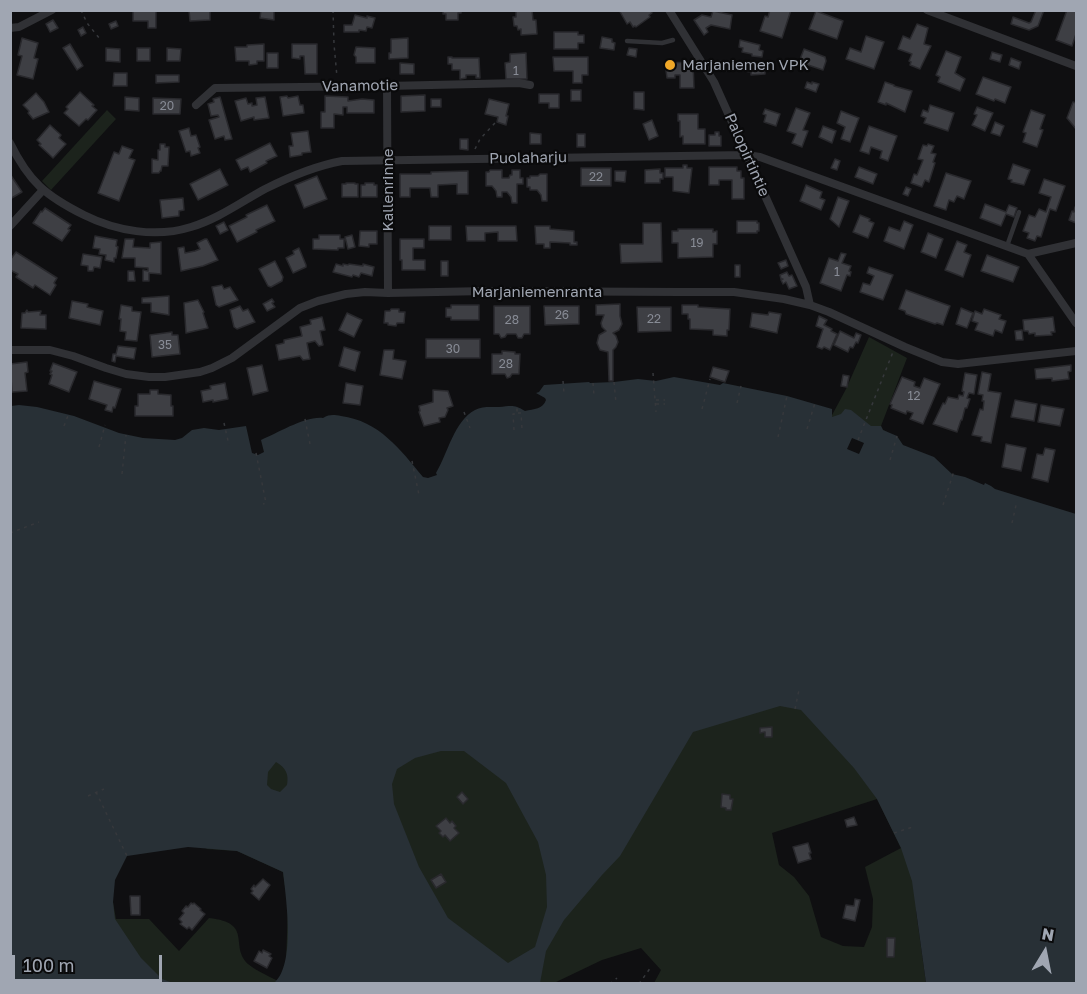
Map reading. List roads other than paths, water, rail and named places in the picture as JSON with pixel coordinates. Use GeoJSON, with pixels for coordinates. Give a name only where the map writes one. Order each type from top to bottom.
{"type":"FeatureCollection","features":[{"type":"Feature","properties":{"kind":"street"},"geometry":{"type":"LineString","coordinates":[[10,28],[29,22],[52,10]]}},
{"type":"Feature","properties":{"kind":"street","name":"Palopirtintie"},"geometry":{"type":"LineString","coordinates":[[669,10],[714,82],[806,287],[810,305]]}},
{"type":"Feature","properties":{"kind":"street"},"geometry":{"type":"LineString","coordinates":[[927,10],[1077,66]]}},
{"type":"Feature","properties":{"kind":"street","name":"Vanamotie"},"geometry":{"type":"LineString","coordinates":[[196,105],[215,87],[519,83],[530,85]]}},
{"type":"Feature","properties":{"kind":"street","name":"Kallenrinne"},"geometry":{"type":"LineString","coordinates":[[387,86],[388,293]]}},
{"type":"Feature","properties":{"kind":"street","name":"Puolaharju"},"geometry":{"type":"LineString","coordinates":[[10,143],[18,159],[43,190],[71,209],[90,218],[130,231],[173,231],[192,227],[220,215],[265,189],[306,171],[342,162],[747,155],[1028,254]]}},
{"type":"Feature","properties":{"kind":"street"},"geometry":{"type":"LineString","coordinates":[[10,226],[43,190]]}},
{"type":"Feature","properties":{"kind":"street"},"geometry":{"type":"LineString","coordinates":[[1077,243],[1028,254],[1077,323]]}},
{"type":"Feature","properties":{"kind":"street","name":"Marjaniemenranta"},"geometry":{"type":"LineString","coordinates":[[10,350],[50,350],[126,374],[165,377],[192,374],[212,368],[232,358],[300,308],[318,301],[365,292],[486,291],[734,292],[784,299],[829,312],[942,362],[958,364],[1077,351]]}},
{"type":"Feature","properties":{"kind":"lane"},"geometry":{"type":"LineString","coordinates":[[627,41],[662,43],[673,40]]}},
{"type":"Feature","properties":{"kind":"lane"},"geometry":{"type":"LineString","coordinates":[[1007,246],[1019,212]]}},
{"type":"Feature","properties":{"kind":"place","name":"Marjaniemen VPK"},"geometry":{"type":"Point","coordinates":[670,65]}}]}
